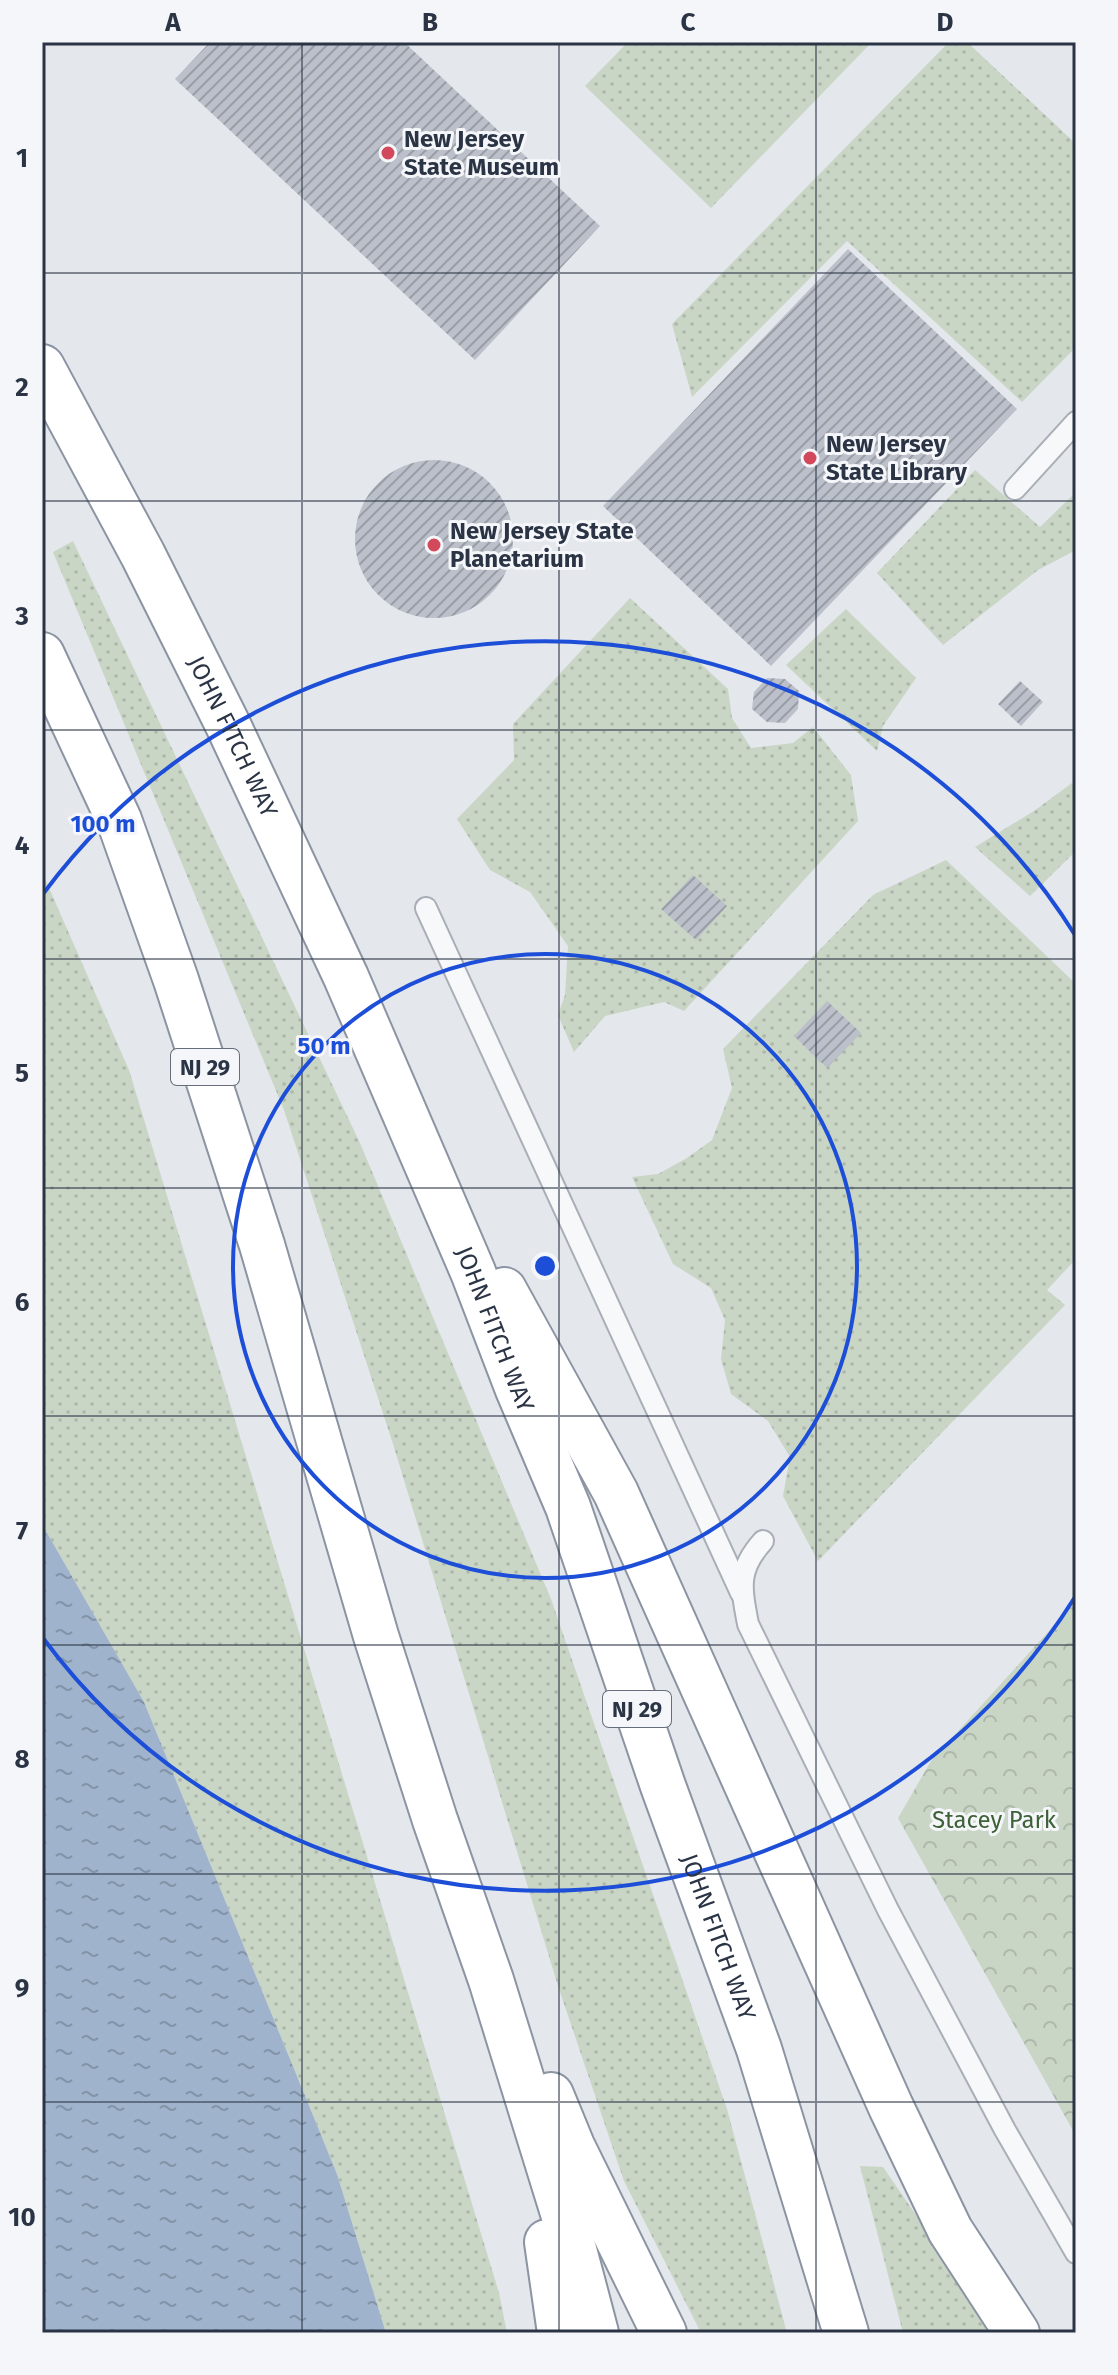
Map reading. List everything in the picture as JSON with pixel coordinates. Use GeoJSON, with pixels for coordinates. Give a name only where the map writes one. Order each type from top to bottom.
{"type":"FeatureCollection","features":[{"type":"Feature","properties":{"kind":"highway","name":"JOHN FITCH WAY"},"geometry":{"type":"LineString","coordinates":[[42,367],[143,555],[228,725],[346,977],[473,1272],[568,1507],[663,1786],[759,2049],[846,2333]]}},
{"type":"Feature","properties":{"kind":"highway","name":"NJ 29"},"geometry":{"type":"LineString","coordinates":[[42,655],[119,820],[176,980],[262,1245],[376,1636],[491,1980],[572,2242],[596,2333]]}},
{"type":"Feature","properties":{"kind":"highway"},"geometry":{"type":"LineString","coordinates":[[397,1095],[616,1493],[891,2107],[950,2230],[1017,2333]]}},
{"type":"Feature","properties":{"kind":"highway"},"geometry":{"type":"LineString","coordinates":[[435,1820],[572,2146],[664,2333]]}},
{"type":"Feature","properties":{"kind":"highway"},"geometry":{"type":"LineString","coordinates":[[530,2108],[560,2333]]}},
{"type":"Feature","properties":{"kind":"lane"},"geometry":{"type":"LineString","coordinates":[[1015,489],[1076,422]]}},
{"type":"Feature","properties":{"kind":"lane"},"geometry":{"type":"LineString","coordinates":[[426,908],[743,1596]]}},
{"type":"Feature","properties":{"kind":"lane"},"geometry":{"type":"LineString","coordinates":[[763,1541],[749,1557],[743,1574],[748,1624],[888,1910],[1005,2130],[1076,2253]]}},
{"type":"Feature","properties":{"kind":"green space"},"geometry":{"type":"Polygon","coordinates":[[[628,42],[872,42],[711,208],[585,86],[628,42]]]}},
{"type":"Feature","properties":{"kind":"green space"},"geometry":{"type":"Polygon","coordinates":[[[949,42],[967,42],[1076,144],[1076,347],[1022,402],[847,241],[692,397],[672,324],[949,42]]]}},
{"type":"Feature","properties":{"kind":"green space"},"geometry":{"type":"Polygon","coordinates":[[[975,470],[1040,527],[1076,492],[1076,550],[1038,570],[943,645],[877,573],[975,470]]]}},
{"type":"Feature","properties":{"kind":"green space"},"geometry":{"type":"Polygon","coordinates":[[[73,541],[360,1143],[551,1599],[727,2109],[787,2333],[701,2333],[624,2181],[558,1986],[393,1444],[284,1110],[53,552],[73,541]]]}},
{"type":"Feature","properties":{"kind":"green space"},"geometry":{"type":"Polygon","coordinates":[[[630,598],[728,689],[732,718],[751,748],[793,743],[813,727],[851,775],[858,821],[684,1011],[664,1002],[605,1016],[574,1052],[558,1015],[565,995],[568,946],[530,892],[490,870],[457,819],[514,760],[513,724],[630,598]]]}},
{"type":"Feature","properties":{"kind":"green space"},"geometry":{"type":"Polygon","coordinates":[[[846,609],[916,678],[883,726],[877,751],[786,665],[846,609]]]}},
{"type":"Feature","properties":{"kind":"green space"},"geometry":{"type":"Polygon","coordinates":[[[1072,783],[1076,787],[1076,851],[1030,896],[975,847],[1034,811],[1072,783]]]}},
{"type":"Feature","properties":{"kind":"green space"},"geometry":{"type":"Polygon","coordinates":[[[946,860],[1076,984],[1076,1259],[1047,1290],[1065,1305],[818,1561],[783,1496],[790,1457],[768,1421],[731,1394],[721,1359],[725,1320],[711,1288],[673,1264],[632,1177],[658,1174],[712,1140],[732,1088],[723,1049],[873,895],[946,860]]]}},
{"type":"Feature","properties":{"kind":"green space"},"geometry":{"type":"Polygon","coordinates":[[[42,872],[129,1070],[499,2293],[507,2333],[386,2333],[337,2174],[144,1702],[42,1524],[42,872]]]}},
{"type":"Feature","properties":{"kind":"green space","name":"Stacey Park"},"geometry":{"type":"Polygon","coordinates":[[[1076,1601],[1076,2136],[898,1818],[931,1761],[1076,1601]]]}},
{"type":"Feature","properties":{"kind":"green space"},"geometry":{"type":"Polygon","coordinates":[[[860,2166],[883,2167],[997,2333],[903,2333],[860,2166]]]}},
{"type":"Feature","properties":{"kind":"water"},"geometry":{"type":"Polygon","coordinates":[[[42,1524],[144,1702],[337,2174],[386,2333],[42,2333],[42,1524]]]}},
{"type":"Feature","properties":{"kind":"building","name":"New Jersey State Museum"},"geometry":{"type":"Polygon","coordinates":[[[210,42],[404,42],[600,226],[475,360],[175,79],[210,42]]]}},
{"type":"Feature","properties":{"kind":"building","name":"New Jersey State Library"},"geometry":{"type":"Polygon","coordinates":[[[848,249],[1017,409],[771,666],[603,506],[848,249]]]}},
{"type":"Feature","properties":{"kind":"building","name":"New Jersey State Planetarium"},"geometry":{"type":"Polygon","coordinates":[[[434,460],[464,466],[490,483],[507,509],[513,539],[507,569],[490,595],[464,612],[434,618],[404,612],[378,595],[361,569],[355,539],[361,509],[378,483],[404,466],[434,460]]]}},
{"type":"Feature","properties":{"kind":"building"},"geometry":{"type":"Polygon","coordinates":[[[767,678],[785,679],[799,691],[798,709],[785,723],[767,722],[752,709],[754,692],[767,678]]]}},
{"type":"Feature","properties":{"kind":"building"},"geometry":{"type":"Polygon","coordinates":[[[1020,681],[1043,702],[1021,726],[998,704],[1020,681]]]}},
{"type":"Feature","properties":{"kind":"building"},"geometry":{"type":"Polygon","coordinates":[[[693,875],[727,906],[696,940],[661,909],[693,875]]]}},
{"type":"Feature","properties":{"kind":"building"},"geometry":{"type":"Polygon","coordinates":[[[827,1001],[861,1033],[827,1068],[794,1036],[827,1001]]]}},
{"type":"Feature","properties":{"kind":"place","name":"New Jersey State Museum"},"geometry":{"type":"Point","coordinates":[388,153]}},
{"type":"Feature","properties":{"kind":"place","name":"New Jersey State Library"},"geometry":{"type":"Point","coordinates":[810,458]}},
{"type":"Feature","properties":{"kind":"place","name":"New Jersey State Planetarium"},"geometry":{"type":"Point","coordinates":[434,545]}}]}
